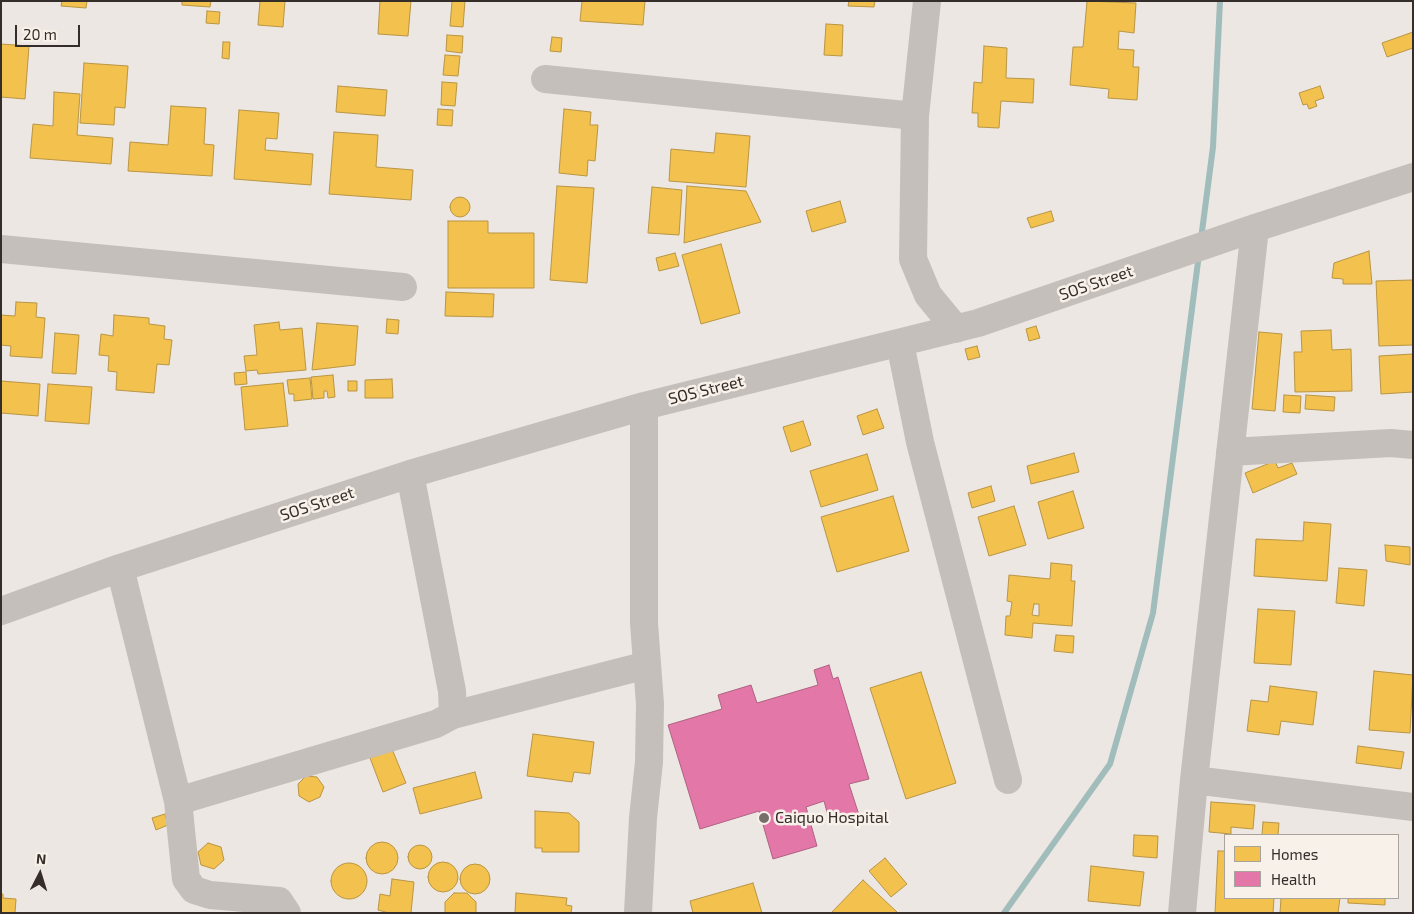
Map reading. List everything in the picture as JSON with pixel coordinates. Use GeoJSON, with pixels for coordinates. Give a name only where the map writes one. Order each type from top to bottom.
{"type":"FeatureCollection","features":[{"type":"Feature","properties":{"kind":"street"},"geometry":{"type":"LineString","coordinates":[[927,1],[915,116],[913,259],[928,295],[956,329]]}},
{"type":"Feature","properties":{"kind":"street"},"geometry":{"type":"LineString","coordinates":[[545,79],[915,116]]}},
{"type":"Feature","properties":{"kind":"street","name":"SOS Street"},"geometry":{"type":"LineString","coordinates":[[1,611],[120,568],[410,474],[644,406],[791,368],[956,329],[1413,177]]}},
{"type":"Feature","properties":{"kind":"street"},"geometry":{"type":"LineString","coordinates":[[1182,913],[1194,780],[1255,228]]}},
{"type":"Feature","properties":{"kind":"street"},"geometry":{"type":"LineString","coordinates":[[1,249],[403,287]]}},
{"type":"Feature","properties":{"kind":"street"},"geometry":{"type":"LineString","coordinates":[[900,343],[920,442],[1008,780]]}},
{"type":"Feature","properties":{"kind":"street"},"geometry":{"type":"LineString","coordinates":[[638,913],[643,818],[649,762],[650,704],[644,623],[644,406]]}},
{"type":"Feature","properties":{"kind":"street"},"geometry":{"type":"LineString","coordinates":[[1230,452],[1390,443],[1413,445]]}},
{"type":"Feature","properties":{"kind":"street"},"geometry":{"type":"LineString","coordinates":[[410,474],[452,691],[453,715]]}},
{"type":"Feature","properties":{"kind":"street"},"geometry":{"type":"LineString","coordinates":[[120,568],[178,801],[186,879],[194,890],[210,895],[279,901],[287,913]]}},
{"type":"Feature","properties":{"kind":"street"},"geometry":{"type":"LineString","coordinates":[[178,801],[436,724],[453,715],[647,665]]}},
{"type":"Feature","properties":{"kind":"street"},"geometry":{"type":"LineString","coordinates":[[1194,780],[1413,807]]}},
{"type":"Feature","properties":{"kind":"building: Homes"},"geometry":{"type":"Polygon","coordinates":[[[62,1],[87,1],[86,8],[61,6],[62,1]]]}},
{"type":"Feature","properties":{"kind":"building: Homes"},"geometry":{"type":"Polygon","coordinates":[[[182,1],[211,1],[210,7],[182,5],[182,1]]]}},
{"type":"Feature","properties":{"kind":"building: Homes"},"geometry":{"type":"Polygon","coordinates":[[[260,1],[285,1],[283,27],[258,25],[260,1]]]}},
{"type":"Feature","properties":{"kind":"building: Homes"},"geometry":{"type":"Polygon","coordinates":[[[380,1],[411,1],[408,36],[378,34],[380,1]]]}},
{"type":"Feature","properties":{"kind":"building: Homes"},"geometry":{"type":"Polygon","coordinates":[[[452,1],[465,1],[463,27],[450,26],[452,1]]]}},
{"type":"Feature","properties":{"kind":"building: Homes"},"geometry":{"type":"Polygon","coordinates":[[[582,1],[645,1],[643,25],[580,21],[582,1]]]}},
{"type":"Feature","properties":{"kind":"building: Homes"},"geometry":{"type":"Polygon","coordinates":[[[849,1],[875,1],[874,7],[848,6],[849,1]]]}},
{"type":"Feature","properties":{"kind":"building: Homes"},"geometry":{"type":"Polygon","coordinates":[[[1087,1],[1136,3],[1134,33],[1119,31],[1118,49],[1134,50],[1133,67],[1139,67],[1137,100],[1108,98],[1109,89],[1070,85],[1073,47],[1083,47],[1087,1]]]}},
{"type":"Feature","properties":{"kind":"building: Homes"},"geometry":{"type":"Polygon","coordinates":[[[207,11],[220,12],[219,24],[206,23],[207,11]]]}},
{"type":"Feature","properties":{"kind":"building: Homes"},"geometry":{"type":"Polygon","coordinates":[[[826,24],[843,25],[842,56],[824,55],[826,24]]]}},
{"type":"Feature","properties":{"kind":"building: Homes"},"geometry":{"type":"Polygon","coordinates":[[[1413,32],[1413,48],[1387,57],[1382,43],[1413,32]]]}},
{"type":"Feature","properties":{"kind":"building: Homes"},"geometry":{"type":"Polygon","coordinates":[[[447,35],[463,36],[462,53],[446,51],[447,35]]]}},
{"type":"Feature","properties":{"kind":"building: Homes"},"geometry":{"type":"Polygon","coordinates":[[[552,37],[562,38],[561,52],[550,51],[552,37]]]}},
{"type":"Feature","properties":{"kind":"building: Homes"},"geometry":{"type":"Polygon","coordinates":[[[223,42],[230,42],[229,59],[222,58],[223,42]]]}},
{"type":"Feature","properties":{"kind":"building: Homes"},"geometry":{"type":"Polygon","coordinates":[[[1,44],[29,46],[25,99],[1,97],[1,44]]]}},
{"type":"Feature","properties":{"kind":"building: Homes"},"geometry":{"type":"Polygon","coordinates":[[[984,46],[1007,48],[1006,78],[1034,79],[1033,103],[1001,101],[999,128],[978,127],[978,113],[972,113],[974,82],[982,83],[984,46]]]}},
{"type":"Feature","properties":{"kind":"building: Homes"},"geometry":{"type":"Polygon","coordinates":[[[445,55],[460,56],[458,76],[443,75],[445,55]]]}},
{"type":"Feature","properties":{"kind":"building: Homes"},"geometry":{"type":"Polygon","coordinates":[[[84,63],[128,66],[125,108],[115,107],[114,125],[80,123],[84,63]]]}},
{"type":"Feature","properties":{"kind":"building: Homes"},"geometry":{"type":"Polygon","coordinates":[[[442,82],[457,83],[455,106],[441,105],[442,82]]]}},
{"type":"Feature","properties":{"kind":"building: Homes"},"geometry":{"type":"Polygon","coordinates":[[[338,86],[387,90],[385,116],[336,112],[338,86]]]}},
{"type":"Feature","properties":{"kind":"building: Homes"},"geometry":{"type":"Polygon","coordinates":[[[1320,86],[1324,98],[1315,101],[1317,106],[1309,109],[1307,104],[1303,105],[1299,93],[1320,86]]]}},
{"type":"Feature","properties":{"kind":"building: Homes"},"geometry":{"type":"Polygon","coordinates":[[[54,92],[80,94],[77,135],[113,138],[111,164],[30,158],[33,124],[53,126],[54,92]]]}},
{"type":"Feature","properties":{"kind":"building: Homes"},"geometry":{"type":"Polygon","coordinates":[[[171,106],[206,108],[204,144],[214,145],[212,176],[128,171],[130,142],[168,145],[171,106]]]}},
{"type":"Feature","properties":{"kind":"building: Homes"},"geometry":{"type":"Polygon","coordinates":[[[438,109],[453,110],[452,126],[437,125],[438,109]]]}},
{"type":"Feature","properties":{"kind":"building: Homes"},"geometry":{"type":"Polygon","coordinates":[[[564,109],[591,112],[590,125],[598,125],[595,161],[588,160],[587,176],[559,173],[564,109]]]}},
{"type":"Feature","properties":{"kind":"building: Homes"},"geometry":{"type":"Polygon","coordinates":[[[239,110],[279,113],[277,139],[266,138],[265,150],[313,154],[311,185],[234,179],[239,110]]]}},
{"type":"Feature","properties":{"kind":"building: Homes"},"geometry":{"type":"Polygon","coordinates":[[[334,132],[378,135],[376,167],[413,170],[411,200],[329,194],[334,132]]]}},
{"type":"Feature","properties":{"kind":"building: Homes"},"geometry":{"type":"Polygon","coordinates":[[[716,133],[750,136],[746,187],[669,181],[671,149],[714,153],[716,133]]]}},
{"type":"Feature","properties":{"kind":"building: Homes"},"geometry":{"type":"Polygon","coordinates":[[[557,186],[594,188],[587,283],[550,280],[557,186]]]}},
{"type":"Feature","properties":{"kind":"building: Homes"},"geometry":{"type":"Polygon","coordinates":[[[687,186],[746,191],[761,222],[684,243],[687,186]]]}},
{"type":"Feature","properties":{"kind":"building: Homes"},"geometry":{"type":"Polygon","coordinates":[[[652,187],[682,190],[679,235],[648,233],[652,187]]]}},
{"type":"Feature","properties":{"kind":"building: Homes"},"geometry":{"type":"Polygon","coordinates":[[[460,197],[467,200],[470,207],[467,214],[460,217],[453,214],[450,207],[453,200],[460,197]]]}},
{"type":"Feature","properties":{"kind":"building: Homes"},"geometry":{"type":"Polygon","coordinates":[[[840,201],[846,222],[812,232],[806,211],[840,201]]]}},
{"type":"Feature","properties":{"kind":"building: Homes"},"geometry":{"type":"Polygon","coordinates":[[[1051,211],[1054,221],[1031,228],[1027,218],[1051,211]]]}},
{"type":"Feature","properties":{"kind":"building: Homes"},"geometry":{"type":"Polygon","coordinates":[[[448,221],[488,221],[488,233],[534,233],[534,288],[448,288],[448,221]]]}},
{"type":"Feature","properties":{"kind":"building: Homes"},"geometry":{"type":"Polygon","coordinates":[[[721,244],[740,313],[701,324],[682,255],[721,244]]]}},
{"type":"Feature","properties":{"kind":"building: Homes"},"geometry":{"type":"Polygon","coordinates":[[[1369,251],[1372,284],[1343,284],[1343,279],[1332,278],[1334,263],[1369,251]]]}},
{"type":"Feature","properties":{"kind":"building: Homes"},"geometry":{"type":"Polygon","coordinates":[[[675,253],[679,266],[659,271],[656,258],[675,253]]]}},
{"type":"Feature","properties":{"kind":"building: Homes"},"geometry":{"type":"Polygon","coordinates":[[[1413,280],[1413,345],[1379,346],[1376,281],[1413,280]]]}},
{"type":"Feature","properties":{"kind":"building: Homes"},"geometry":{"type":"Polygon","coordinates":[[[446,292],[494,294],[493,317],[445,316],[446,292]]]}},
{"type":"Feature","properties":{"kind":"building: Homes"},"geometry":{"type":"Polygon","coordinates":[[[16,302],[37,303],[36,317],[45,318],[42,358],[10,356],[11,346],[1,345],[1,315],[15,316],[16,302]]]}},
{"type":"Feature","properties":{"kind":"building: Homes"},"geometry":{"type":"Polygon","coordinates":[[[114,315],[149,318],[149,324],[165,326],[164,339],[172,340],[169,365],[157,364],[154,393],[116,390],[117,372],[108,371],[109,356],[99,355],[101,334],[113,336],[114,315]]]}},
{"type":"Feature","properties":{"kind":"building: Homes"},"geometry":{"type":"Polygon","coordinates":[[[387,319],[399,320],[398,334],[386,333],[387,319]]]}},
{"type":"Feature","properties":{"kind":"building: Homes"},"geometry":{"type":"Polygon","coordinates":[[[279,322],[280,330],[302,328],[306,370],[258,374],[257,370],[246,371],[244,356],[257,355],[254,325],[279,322]]]}},
{"type":"Feature","properties":{"kind":"building: Homes"},"geometry":{"type":"Polygon","coordinates":[[[317,323],[358,326],[355,365],[312,370],[317,323]]]}},
{"type":"Feature","properties":{"kind":"building: Homes"},"geometry":{"type":"Polygon","coordinates":[[[1036,326],[1040,338],[1029,341],[1026,329],[1036,326]]]}},
{"type":"Feature","properties":{"kind":"building: Homes"},"geometry":{"type":"Polygon","coordinates":[[[1331,330],[1332,350],[1351,349],[1352,391],[1295,392],[1294,352],[1302,352],[1301,331],[1331,330]]]}},
{"type":"Feature","properties":{"kind":"building: Homes"},"geometry":{"type":"Polygon","coordinates":[[[1259,332],[1282,334],[1275,411],[1252,409],[1259,332]]]}},
{"type":"Feature","properties":{"kind":"building: Homes"},"geometry":{"type":"Polygon","coordinates":[[[55,333],[79,335],[76,374],[52,373],[55,333]]]}},
{"type":"Feature","properties":{"kind":"building: Homes"},"geometry":{"type":"Polygon","coordinates":[[[977,346],[980,357],[968,360],[965,349],[977,346]]]}},
{"type":"Feature","properties":{"kind":"building: Homes"},"geometry":{"type":"Polygon","coordinates":[[[1413,354],[1413,392],[1381,394],[1379,356],[1413,354]]]}},
{"type":"Feature","properties":{"kind":"building: Homes"},"geometry":{"type":"Polygon","coordinates":[[[246,372],[247,384],[235,385],[234,373],[246,372]]]}},
{"type":"Feature","properties":{"kind":"building: Homes"},"geometry":{"type":"Polygon","coordinates":[[[333,375],[335,397],[328,398],[327,391],[324,391],[324,398],[313,399],[311,377],[333,375]]]}},
{"type":"Feature","properties":{"kind":"building: Homes"},"geometry":{"type":"Polygon","coordinates":[[[310,378],[312,399],[294,401],[294,394],[289,394],[287,380],[310,378]]]}},
{"type":"Feature","properties":{"kind":"building: Homes"},"geometry":{"type":"Polygon","coordinates":[[[392,379],[393,398],[365,398],[365,380],[392,379]]]}},
{"type":"Feature","properties":{"kind":"building: Homes"},"geometry":{"type":"Polygon","coordinates":[[[1,381],[40,384],[38,416],[1,413],[1,381]]]}},
{"type":"Feature","properties":{"kind":"building: Homes"},"geometry":{"type":"Polygon","coordinates":[[[348,381],[357,381],[357,391],[348,391],[348,381]]]}},
{"type":"Feature","properties":{"kind":"building: Homes"},"geometry":{"type":"Polygon","coordinates":[[[283,383],[288,426],[245,430],[241,387],[283,383]]]}},
{"type":"Feature","properties":{"kind":"building: Homes"},"geometry":{"type":"Polygon","coordinates":[[[48,384],[92,387],[89,424],[45,421],[48,384]]]}},
{"type":"Feature","properties":{"kind":"building: Homes"},"geometry":{"type":"Polygon","coordinates":[[[1284,395],[1301,396],[1300,413],[1283,412],[1284,395]]]}},
{"type":"Feature","properties":{"kind":"building: Homes"},"geometry":{"type":"Polygon","coordinates":[[[1306,395],[1335,397],[1334,411],[1305,409],[1306,395]]]}},
{"type":"Feature","properties":{"kind":"building: Homes"},"geometry":{"type":"Polygon","coordinates":[[[877,409],[884,428],[863,435],[857,416],[877,409]]]}},
{"type":"Feature","properties":{"kind":"building: Homes"},"geometry":{"type":"Polygon","coordinates":[[[803,421],[811,445],[791,452],[783,427],[803,421]]]}},
{"type":"Feature","properties":{"kind":"building: Homes"},"geometry":{"type":"Polygon","coordinates":[[[1074,453],[1079,472],[1031,484],[1027,466],[1074,453]]]}},
{"type":"Feature","properties":{"kind":"building: Homes"},"geometry":{"type":"Polygon","coordinates":[[[867,454],[878,490],[821,507],[810,471],[867,454]]]}},
{"type":"Feature","properties":{"kind":"building: Homes"},"geometry":{"type":"Polygon","coordinates":[[[1275,461],[1278,468],[1292,463],[1297,474],[1253,493],[1245,473],[1275,461]]]}},
{"type":"Feature","properties":{"kind":"building: Homes"},"geometry":{"type":"Polygon","coordinates":[[[991,486],[995,501],[972,508],[968,493],[991,486]]]}},
{"type":"Feature","properties":{"kind":"building: Homes"},"geometry":{"type":"Polygon","coordinates":[[[1073,491],[1084,528],[1048,539],[1038,502],[1073,491]]]}},
{"type":"Feature","properties":{"kind":"building: Homes"},"geometry":{"type":"Polygon","coordinates":[[[893,496],[909,551],[837,572],[821,517],[893,496]]]}},
{"type":"Feature","properties":{"kind":"building: Homes"},"geometry":{"type":"Polygon","coordinates":[[[1014,506],[1026,545],[989,556],[978,517],[1014,506]]]}},
{"type":"Feature","properties":{"kind":"building: Homes"},"geometry":{"type":"Polygon","coordinates":[[[1304,522],[1331,524],[1327,581],[1254,576],[1256,539],[1303,541],[1304,522]]]}},
{"type":"Feature","properties":{"kind":"building: Homes"},"geometry":{"type":"Polygon","coordinates":[[[1385,545],[1410,547],[1410,565],[1386,561],[1385,545]]]}},
{"type":"Feature","properties":{"kind":"building: Homes"},"geometry":{"type":"Polygon","coordinates":[[[1051,563],[1072,565],[1071,581],[1075,581],[1072,626],[1033,623],[1032,638],[1005,635],[1006,616],[1010,616],[1012,602],[1007,601],[1009,575],[1050,579],[1051,563]],[[1034,604],[1032,615],[1039,616],[1039,604],[1034,604]]]}},
{"type":"Feature","properties":{"kind":"building: Homes"},"geometry":{"type":"Polygon","coordinates":[[[1339,568],[1367,570],[1364,606],[1336,603],[1339,568]]]}},
{"type":"Feature","properties":{"kind":"building: Homes"},"geometry":{"type":"Polygon","coordinates":[[[1258,609],[1295,611],[1291,665],[1254,663],[1258,609]]]}},
{"type":"Feature","properties":{"kind":"building: Homes"},"geometry":{"type":"Polygon","coordinates":[[[1056,635],[1074,636],[1073,653],[1054,651],[1056,635]]]}},
{"type":"Feature","properties":{"kind":"building: Homes"},"geometry":{"type":"Polygon","coordinates":[[[1374,671],[1413,675],[1410,733],[1369,730],[1374,671]]]}},
{"type":"Feature","properties":{"kind":"building: Homes"},"geometry":{"type":"Polygon","coordinates":[[[921,672],[956,783],[906,799],[870,688],[921,672]]]}},
{"type":"Feature","properties":{"kind":"building: Homes"},"geometry":{"type":"Polygon","coordinates":[[[1270,686],[1317,692],[1313,725],[1281,721],[1279,735],[1247,731],[1251,700],[1268,702],[1270,686]]]}},
{"type":"Feature","properties":{"kind":"building: Homes"},"geometry":{"type":"Polygon","coordinates":[[[533,734],[594,742],[590,774],[574,772],[572,782],[527,776],[533,734]]]}},
{"type":"Feature","properties":{"kind":"building: Homes"},"geometry":{"type":"Polygon","coordinates":[[[1358,746],[1404,752],[1401,769],[1356,763],[1358,746]]]}},
{"type":"Feature","properties":{"kind":"building: Homes"},"geometry":{"type":"Polygon","coordinates":[[[392,749],[406,783],[383,792],[370,758],[392,749]]]}},
{"type":"Feature","properties":{"kind":"building: Homes"},"geometry":{"type":"Polygon","coordinates":[[[475,772],[482,798],[420,814],[413,788],[475,772]]]}},
{"type":"Feature","properties":{"kind":"building: Homes"},"geometry":{"type":"Polygon","coordinates":[[[306,776],[317,777],[324,787],[320,797],[309,802],[299,796],[298,784],[306,776]]]}},
{"type":"Feature","properties":{"kind":"building: Homes"},"geometry":{"type":"Polygon","coordinates":[[[1211,802],[1255,805],[1253,829],[1231,827],[1231,834],[1209,832],[1211,802]]]}},
{"type":"Feature","properties":{"kind":"building: Homes"},"geometry":{"type":"Polygon","coordinates":[[[535,811],[569,813],[579,822],[579,852],[542,852],[542,848],[535,848],[535,811]]]}},
{"type":"Feature","properties":{"kind":"building: Homes"},"geometry":{"type":"Polygon","coordinates":[[[165,814],[168,825],[156,830],[152,818],[165,814]]]}},
{"type":"Feature","properties":{"kind":"building: Homes"},"geometry":{"type":"Polygon","coordinates":[[[1263,822],[1279,823],[1278,834],[1262,834],[1263,822]]]}},
{"type":"Feature","properties":{"kind":"building: Homes"},"geometry":{"type":"Polygon","coordinates":[[[1134,835],[1158,836],[1157,858],[1133,856],[1134,835]]]}},
{"type":"Feature","properties":{"kind":"building: Homes"},"geometry":{"type":"Polygon","coordinates":[[[382,842],[388,843],[393,847],[397,852],[397,864],[393,869],[388,873],[382,874],[376,873],[371,869],[367,864],[366,858],[367,852],[371,847],[376,843],[382,842]]]}},
{"type":"Feature","properties":{"kind":"building: Homes"},"geometry":{"type":"Polygon","coordinates":[[[208,843],[221,847],[224,860],[214,869],[201,865],[198,852],[208,843]]]}},
{"type":"Feature","properties":{"kind":"building: Homes"},"geometry":{"type":"Polygon","coordinates":[[[420,845],[425,846],[431,852],[431,862],[425,868],[420,869],[415,868],[409,862],[408,857],[409,852],[415,846],[420,845]]]}},
{"type":"Feature","properties":{"kind":"building: Homes"},"geometry":{"type":"Polygon","coordinates":[[[1218,851],[1224,851],[1224,899],[1274,899],[1273,913],[1215,913],[1218,851]]]}},
{"type":"Feature","properties":{"kind":"building: Homes"},"geometry":{"type":"Polygon","coordinates":[[[885,858],[907,884],[891,897],[869,871],[885,858]]]}},
{"type":"Feature","properties":{"kind":"building: Homes"},"geometry":{"type":"Polygon","coordinates":[[[443,862],[449,863],[457,871],[457,883],[449,891],[443,892],[437,891],[429,883],[428,877],[429,871],[437,863],[443,862]]]}},
{"type":"Feature","properties":{"kind":"building: Homes"},"geometry":{"type":"Polygon","coordinates":[[[349,863],[361,869],[367,881],[361,893],[349,899],[337,893],[331,881],[337,869],[349,863]]]}},
{"type":"Feature","properties":{"kind":"building: Homes"},"geometry":{"type":"Polygon","coordinates":[[[475,864],[481,865],[489,873],[489,885],[481,893],[475,894],[469,893],[461,885],[460,879],[461,873],[469,865],[475,864]]]}},
{"type":"Feature","properties":{"kind":"building: Homes"},"geometry":{"type":"Polygon","coordinates":[[[1091,866],[1144,872],[1140,906],[1088,901],[1091,866]]]}},
{"type":"Feature","properties":{"kind":"building: Homes"},"geometry":{"type":"Polygon","coordinates":[[[392,879],[414,882],[411,913],[389,913],[378,910],[380,894],[390,896],[392,879]]]}},
{"type":"Feature","properties":{"kind":"building: Homes"},"geometry":{"type":"Polygon","coordinates":[[[863,880],[897,912],[897,913],[831,913],[863,880]]]}},
{"type":"Feature","properties":{"kind":"building: Homes"},"geometry":{"type":"Polygon","coordinates":[[[753,883],[762,913],[693,913],[690,901],[753,883]]]}},
{"type":"Feature","properties":{"kind":"building: Homes"},"geometry":{"type":"Polygon","coordinates":[[[454,893],[467,893],[476,902],[476,913],[445,913],[445,902],[454,893]]]}},
{"type":"Feature","properties":{"kind":"building: Homes"},"geometry":{"type":"Polygon","coordinates":[[[516,893],[567,898],[566,905],[572,906],[571,913],[515,913],[516,893]]]}},
{"type":"Feature","properties":{"kind":"building: Homes"},"geometry":{"type":"Polygon","coordinates":[[[1,894],[3,894],[3,898],[16,899],[15,913],[1,913],[1,894]]]}},
{"type":"Feature","properties":{"kind":"building: Homes"},"geometry":{"type":"Polygon","coordinates":[[[1281,899],[1340,899],[1338,913],[1280,913],[1281,899]]]}},
{"type":"Feature","properties":{"kind":"building: Homes"},"geometry":{"type":"Polygon","coordinates":[[[1348,899],[1385,899],[1385,905],[1348,903],[1348,899]]]}},
{"type":"Feature","properties":{"kind":"building: Health"},"geometry":{"type":"Polygon","coordinates":[[[829,665],[833,679],[838,677],[869,779],[849,784],[859,815],[830,823],[824,801],[806,807],[817,846],[773,859],[759,811],[700,829],[668,725],[722,709],[718,695],[751,685],[757,703],[818,685],[814,670],[829,665]]]}},
{"type":"Feature","properties":{"kind":"waterway"},"geometry":{"type":"LineString","coordinates":[[1201,239],[1213,147],[1220,1]]}},
{"type":"Feature","properties":{"kind":"waterway"},"geometry":{"type":"LineString","coordinates":[[1004,913],[1110,764],[1153,613],[1199,254]]}},
{"type":"Feature","properties":{"kind":"place","name":"Caiquo Hospital"},"geometry":{"type":"Point","coordinates":[764,818]}}]}
